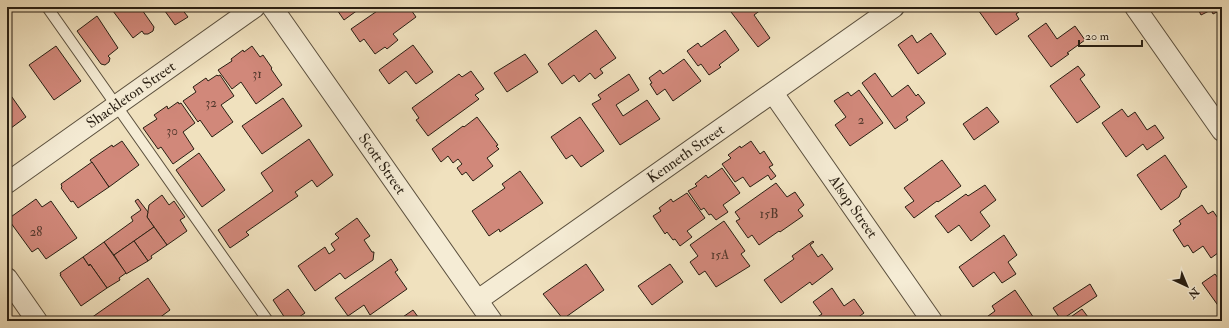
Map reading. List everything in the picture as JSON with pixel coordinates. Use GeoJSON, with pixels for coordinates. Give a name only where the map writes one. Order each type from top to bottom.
{"type":"FeatureCollection","features":[{"type":"Feature","properties":{"kind":"street","name":"Shackleton Street"},"geometry":{"type":"LineString","coordinates":[[7,183],[255,7]]}},
{"type":"Feature","properties":{"kind":"street","name":"Scott Street"},"geometry":{"type":"LineString","coordinates":[[272,7],[492,321]]}},
{"type":"Feature","properties":{"kind":"street","name":"Kenneth Street"},"geometry":{"type":"LineString","coordinates":[[478,300],[894,7]]}},
{"type":"Feature","properties":{"kind":"street"},"geometry":{"type":"LineString","coordinates":[[1134,7],[1222,131]]}},
{"type":"Feature","properties":{"kind":"street","name":"Alsop Street"},"geometry":{"type":"LineString","coordinates":[[773,93],[932,321]]}},
{"type":"Feature","properties":{"kind":"street"},"geometry":{"type":"LineString","coordinates":[[7,278],[37,321]]}},
{"type":"Feature","properties":{"kind":"lane"},"geometry":{"type":"LineString","coordinates":[[47,7],[268,321]]}},
{"type":"Feature","properties":{"kind":"building"},"geometry":{"type":"Polygon","coordinates":[[[110,7],[140,7],[154,27],[153,31],[148,34],[144,34],[142,31],[133,38],[110,7]]]}},
{"type":"Feature","properties":{"kind":"building"},"geometry":{"type":"Polygon","coordinates":[[[162,7],[183,7],[181,8],[188,17],[175,25],[162,7]]]}},
{"type":"Feature","properties":{"kind":"building"},"geometry":{"type":"Polygon","coordinates":[[[335,7],[362,7],[344,20],[335,7]]]}},
{"type":"Feature","properties":{"kind":"building"},"geometry":{"type":"Polygon","coordinates":[[[383,7],[409,7],[416,17],[393,34],[398,40],[387,49],[385,47],[375,54],[364,39],[360,42],[351,29],[383,7]]]}},
{"type":"Feature","properties":{"kind":"building"},"geometry":{"type":"Polygon","coordinates":[[[734,7],[765,7],[754,15],[770,38],[758,47],[731,12],[735,9],[734,7]]]}},
{"type":"Feature","properties":{"kind":"building"},"geometry":{"type":"Polygon","coordinates":[[[976,7],[1026,7],[1016,14],[1019,19],[996,35],[976,7]]]}},
{"type":"Feature","properties":{"kind":"building"},"geometry":{"type":"Polygon","coordinates":[[[1197,7],[1222,7],[1222,22],[1217,12],[1213,14],[1211,10],[1201,15],[1197,7]]]}},
{"type":"Feature","properties":{"kind":"building"},"geometry":{"type":"Polygon","coordinates":[[[97,16],[118,48],[108,56],[110,58],[109,62],[105,65],[101,64],[77,31],[97,16]]]}},
{"type":"Feature","properties":{"kind":"building"},"geometry":{"type":"Polygon","coordinates":[[[1046,23],[1057,39],[1075,26],[1085,40],[1051,67],[1028,36],[1046,23]]]}},
{"type":"Feature","properties":{"kind":"building"},"geometry":{"type":"Polygon","coordinates":[[[596,30],[616,58],[600,69],[603,73],[595,79],[590,73],[579,82],[574,75],[562,84],[548,64],[596,30]]]}},
{"type":"Feature","properties":{"kind":"building"},"geometry":{"type":"Polygon","coordinates":[[[725,30],[739,50],[719,65],[721,67],[709,75],[701,64],[698,66],[687,51],[698,43],[701,47],[725,30]]]}},
{"type":"Feature","properties":{"kind":"building"},"geometry":{"type":"Polygon","coordinates":[[[931,33],[946,54],[918,74],[898,45],[912,35],[917,43],[931,33]]]}},
{"type":"Feature","properties":{"kind":"building"},"geometry":{"type":"Polygon","coordinates":[[[413,45],[433,72],[416,84],[406,71],[389,84],[379,70],[413,45]]]}},
{"type":"Feature","properties":{"kind":"building"},"geometry":{"type":"Polygon","coordinates":[[[56,46],[81,81],[54,100],[29,65],[56,46]]]}},
{"type":"Feature","properties":{"kind":"building"},"geometry":{"type":"Polygon","coordinates":[[[252,46],[260,57],[263,55],[282,85],[256,104],[241,82],[232,89],[218,70],[232,61],[231,59],[243,50],[244,52],[252,46]]]}},
{"type":"Feature","properties":{"kind":"building"},"geometry":{"type":"Polygon","coordinates":[[[525,54],[538,72],[507,92],[494,73],[525,54]]]}},
{"type":"Feature","properties":{"kind":"building"},"geometry":{"type":"Polygon","coordinates":[[[684,59],[701,81],[673,101],[665,89],[657,95],[650,84],[652,83],[649,78],[660,70],[663,74],[684,59]]]}},
{"type":"Feature","properties":{"kind":"building"},"geometry":{"type":"Polygon","coordinates":[[[1078,66],[1085,75],[1080,79],[1100,107],[1077,123],[1050,86],[1078,66]]]}},
{"type":"Feature","properties":{"kind":"building"},"geometry":{"type":"Polygon","coordinates":[[[471,71],[484,89],[475,95],[479,99],[428,136],[416,120],[419,118],[412,108],[459,74],[462,77],[471,71]]]}},
{"type":"Feature","properties":{"kind":"building"},"geometry":{"type":"Polygon","coordinates":[[[875,73],[892,97],[908,85],[916,96],[918,94],[925,103],[906,117],[908,120],[895,129],[862,83],[875,73]]]}},
{"type":"Feature","properties":{"kind":"building"},"geometry":{"type":"Polygon","coordinates":[[[629,74],[639,90],[616,105],[623,116],[647,100],[660,119],[620,145],[592,104],[601,99],[598,95],[629,74]]]}},
{"type":"Feature","properties":{"kind":"building"},"geometry":{"type":"Polygon","coordinates":[[[217,75],[220,75],[234,96],[221,105],[233,122],[212,137],[200,120],[198,122],[183,101],[196,92],[193,87],[206,78],[208,81],[217,75]]]}},
{"type":"Feature","properties":{"kind":"building"},"geometry":{"type":"Polygon","coordinates":[[[7,90],[26,117],[7,131],[7,90]]]}},
{"type":"Feature","properties":{"kind":"building"},"geometry":{"type":"Polygon","coordinates":[[[859,90],[883,123],[850,146],[835,125],[846,117],[834,101],[848,92],[851,96],[859,90]]]}},
{"type":"Feature","properties":{"kind":"building"},"geometry":{"type":"Polygon","coordinates":[[[283,98],[302,126],[262,154],[242,126],[283,98]]]}},
{"type":"Feature","properties":{"kind":"building"},"geometry":{"type":"Polygon","coordinates":[[[178,102],[179,104],[181,103],[195,123],[183,132],[194,149],[173,164],[161,147],[158,149],[143,128],[157,119],[154,115],[167,106],[168,109],[178,102]]]}},
{"type":"Feature","properties":{"kind":"building"},"geometry":{"type":"Polygon","coordinates":[[[987,107],[999,122],[974,140],[963,124],[987,107]]]}},
{"type":"Feature","properties":{"kind":"building"},"geometry":{"type":"Polygon","coordinates":[[[1122,109],[1128,117],[1135,112],[1147,130],[1155,125],[1164,138],[1147,150],[1143,144],[1126,157],[1102,123],[1122,109]]]}},
{"type":"Feature","properties":{"kind":"building"},"geometry":{"type":"Polygon","coordinates":[[[477,117],[498,145],[496,146],[499,149],[487,158],[493,166],[473,181],[466,172],[462,175],[457,168],[462,164],[458,159],[453,163],[448,156],[441,162],[432,149],[477,117]]]}},
{"type":"Feature","properties":{"kind":"building"},"geometry":{"type":"Polygon","coordinates":[[[580,117],[604,151],[581,167],[572,155],[566,159],[551,137],[580,117]]]}},
{"type":"Feature","properties":{"kind":"building"},"geometry":{"type":"Polygon","coordinates":[[[309,139],[333,175],[317,187],[312,180],[295,192],[298,196],[246,232],[249,235],[230,248],[218,230],[273,191],[261,173],[309,139]]]}},
{"type":"Feature","properties":{"kind":"building"},"geometry":{"type":"Polygon","coordinates":[[[122,141],[139,165],[109,187],[90,160],[112,145],[113,147],[122,141]]]}},
{"type":"Feature","properties":{"kind":"building"},"geometry":{"type":"Polygon","coordinates":[[[751,141],[760,154],[764,151],[773,165],[769,167],[776,176],[771,180],[768,175],[750,187],[743,177],[735,182],[722,164],[731,158],[728,155],[740,146],[741,148],[751,141]]]}},
{"type":"Feature","properties":{"kind":"building"},"geometry":{"type":"Polygon","coordinates":[[[199,153],[225,190],[202,207],[176,170],[199,153]]]}},
{"type":"Feature","properties":{"kind":"building"},"geometry":{"type":"Polygon","coordinates":[[[1165,155],[1187,187],[1182,190],[1179,197],[1161,210],[1137,175],[1165,155]]]}},
{"type":"Feature","properties":{"kind":"building"},"geometry":{"type":"Polygon","coordinates":[[[942,160],[961,186],[914,218],[905,207],[914,201],[904,188],[942,160]]]}},
{"type":"Feature","properties":{"kind":"building"},"geometry":{"type":"Polygon","coordinates":[[[92,162],[109,187],[78,208],[73,201],[71,202],[61,188],[61,184],[92,162]]]}},
{"type":"Feature","properties":{"kind":"building"},"geometry":{"type":"Polygon","coordinates":[[[722,168],[740,193],[723,205],[728,212],[716,220],[711,214],[709,215],[704,208],[701,210],[688,191],[697,186],[695,184],[706,175],[708,178],[722,168]]]}},
{"type":"Feature","properties":{"kind":"building"},"geometry":{"type":"Polygon","coordinates":[[[520,171],[543,203],[500,232],[499,229],[489,236],[472,211],[505,188],[502,184],[520,171]]]}},
{"type":"Feature","properties":{"kind":"building"},"geometry":{"type":"Polygon","coordinates":[[[776,183],[787,197],[795,192],[804,205],[798,210],[803,216],[759,245],[752,235],[748,238],[736,221],[740,219],[735,212],[776,183]]]}},
{"type":"Feature","properties":{"kind":"building"},"geometry":{"type":"Polygon","coordinates":[[[985,185],[996,200],[980,212],[990,226],[971,241],[959,225],[948,233],[935,216],[966,194],[968,196],[985,185]]]}},
{"type":"Feature","properties":{"kind":"building"},"geometry":{"type":"Polygon","coordinates":[[[687,193],[705,218],[687,231],[692,237],[680,246],[667,232],[665,234],[653,216],[661,211],[659,208],[671,199],[673,202],[687,193]]]}},
{"type":"Feature","properties":{"kind":"building"},"geometry":{"type":"Polygon","coordinates":[[[162,195],[169,205],[174,201],[185,217],[180,220],[187,231],[167,245],[147,217],[149,205],[162,195]]]}},
{"type":"Feature","properties":{"kind":"building"},"geometry":{"type":"Polygon","coordinates":[[[36,199],[42,207],[51,201],[77,238],[46,259],[38,248],[32,252],[8,219],[36,199]]]}},
{"type":"Feature","properties":{"kind":"building"},"geometry":{"type":"Polygon","coordinates":[[[138,199],[148,212],[147,217],[154,227],[114,255],[104,242],[133,221],[131,217],[141,210],[135,201],[138,199]]]}},
{"type":"Feature","properties":{"kind":"building"},"geometry":{"type":"Polygon","coordinates":[[[1202,205],[1208,214],[1213,211],[1222,224],[1222,250],[1211,258],[1203,246],[1193,253],[1188,245],[1184,247],[1173,230],[1181,224],[1179,221],[1202,205]]]}},
{"type":"Feature","properties":{"kind":"building"},"geometry":{"type":"Polygon","coordinates":[[[357,218],[370,236],[364,240],[372,252],[374,252],[373,260],[345,279],[340,273],[315,291],[298,266],[325,247],[329,254],[335,250],[331,244],[339,238],[335,234],[357,218]]]}},
{"type":"Feature","properties":{"kind":"building"},"geometry":{"type":"Polygon","coordinates":[[[724,221],[745,251],[741,254],[750,266],[716,287],[705,271],[699,275],[690,262],[698,256],[690,245],[724,221]]]}},
{"type":"Feature","properties":{"kind":"building"},"geometry":{"type":"Polygon","coordinates":[[[154,227],[167,245],[151,256],[152,258],[148,261],[134,241],[154,227]]]}},
{"type":"Feature","properties":{"kind":"building"},"geometry":{"type":"Polygon","coordinates":[[[1004,235],[1017,255],[1008,262],[1016,274],[1002,283],[994,272],[973,287],[959,267],[1004,235]]]}},
{"type":"Feature","properties":{"kind":"building"},"geometry":{"type":"Polygon","coordinates":[[[134,241],[148,261],[126,274],[114,255],[134,241]]]}},
{"type":"Feature","properties":{"kind":"building"},"geometry":{"type":"Polygon","coordinates":[[[813,241],[814,242],[810,245],[818,257],[822,254],[833,269],[812,285],[810,282],[781,303],[764,280],[794,259],[792,256],[813,241]]]}},
{"type":"Feature","properties":{"kind":"building"},"geometry":{"type":"Polygon","coordinates":[[[104,242],[126,273],[119,278],[120,280],[107,288],[90,264],[89,266],[83,257],[104,242]]]}},
{"type":"Feature","properties":{"kind":"building"},"geometry":{"type":"Polygon","coordinates":[[[83,257],[89,266],[90,264],[107,288],[81,306],[60,273],[83,257]]]}},
{"type":"Feature","properties":{"kind":"building"},"geometry":{"type":"Polygon","coordinates":[[[391,259],[398,270],[395,272],[407,289],[370,315],[364,305],[348,316],[335,298],[391,259]]]}},
{"type":"Feature","properties":{"kind":"building"},"geometry":{"type":"Polygon","coordinates":[[[586,264],[604,290],[563,319],[543,294],[586,264]]]}},
{"type":"Feature","properties":{"kind":"building"},"geometry":{"type":"Polygon","coordinates":[[[670,264],[683,282],[652,305],[638,286],[670,264]]]}},
{"type":"Feature","properties":{"kind":"building"},"geometry":{"type":"Polygon","coordinates":[[[1215,274],[1218,278],[1222,275],[1222,311],[1202,283],[1215,274]]]}},
{"type":"Feature","properties":{"kind":"building"},"geometry":{"type":"Polygon","coordinates":[[[148,278],[170,310],[155,321],[93,321],[91,318],[148,278]]]}},
{"type":"Feature","properties":{"kind":"building"},"geometry":{"type":"Polygon","coordinates":[[[1090,284],[1097,296],[1061,320],[1053,308],[1090,284]]]}},
{"type":"Feature","properties":{"kind":"building"},"geometry":{"type":"Polygon","coordinates":[[[832,288],[844,306],[854,299],[864,313],[853,321],[811,321],[822,314],[813,302],[832,288]]]}},
{"type":"Feature","properties":{"kind":"building"},"geometry":{"type":"Polygon","coordinates":[[[288,289],[305,313],[293,321],[287,321],[273,300],[288,289]]]}},
{"type":"Feature","properties":{"kind":"building"},"geometry":{"type":"Polygon","coordinates":[[[1015,290],[1036,321],[985,321],[984,319],[995,311],[992,306],[1015,290]]]}},
{"type":"Feature","properties":{"kind":"building"},"geometry":{"type":"Polygon","coordinates":[[[1082,309],[1091,321],[1065,321],[1082,309]]]}},
{"type":"Feature","properties":{"kind":"building"},"geometry":{"type":"Polygon","coordinates":[[[413,310],[421,321],[397,321],[413,310]]]}},
{"type":"Feature","properties":{"kind":"building"},"geometry":{"type":"Polygon","coordinates":[[[304,316],[308,321],[296,321],[304,316]]]}}]}
